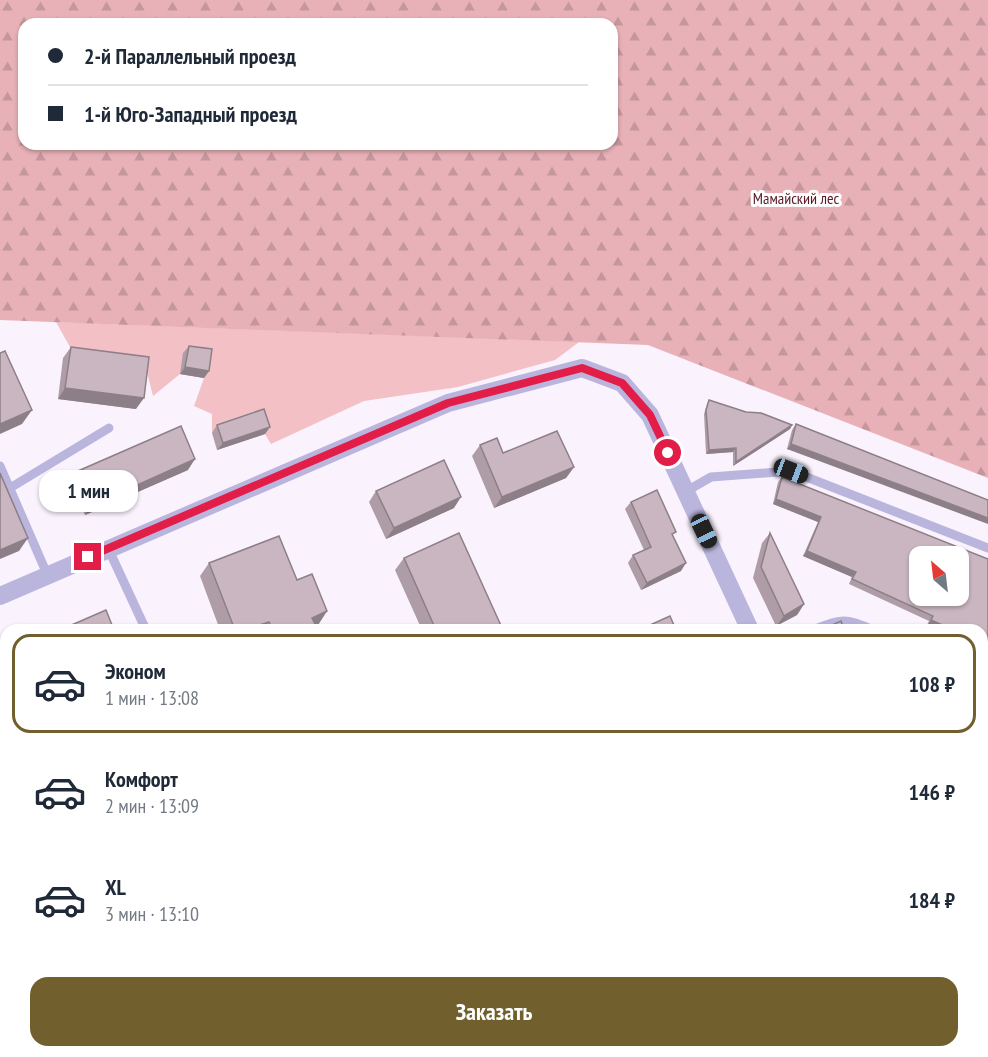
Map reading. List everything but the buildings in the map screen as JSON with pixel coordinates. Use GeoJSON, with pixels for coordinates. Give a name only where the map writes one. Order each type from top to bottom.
{"type":"FeatureCollection","features":[{"type":"Feature","properties":{"kind":"street"},"geometry":{"type":"LineString","coordinates":[[0,596],[448,403],[582,368],[622,383],[650,415],[747,624]]}},
{"type":"Feature","properties":{"kind":"lane"},"geometry":{"type":"LineString","coordinates":[[10,488],[109,428]]}},
{"type":"Feature","properties":{"kind":"lane"},"geometry":{"type":"LineString","coordinates":[[0,466],[47,574]]}},
{"type":"Feature","properties":{"kind":"lane"},"geometry":{"type":"LineString","coordinates":[[685,492],[711,477],[791,471],[988,548]]}},
{"type":"Feature","properties":{"kind":"lane"},"geometry":{"type":"LineString","coordinates":[[108,548],[143,624]]}},
{"type":"Feature","properties":{"kind":"lane"},"geometry":{"type":"LineString","coordinates":[[828,624],[841,619],[860,624]]}},
{"type":"Feature","properties":{"kind":"shaded area"},"geometry":{"type":"Polygon","coordinates":[[[56,322],[579,342],[555,360],[458,387],[364,401],[271,444],[265,434],[212,433],[212,414],[194,406],[204,378],[180,374],[153,396],[145,364],[70,347],[56,322]]]}},
{"type":"Feature","properties":{"kind":"green space","name":"Мамайский лес"},"geometry":{"type":"Polygon","coordinates":[[[0,0],[988,0],[988,478],[648,345],[0,320],[0,0]]]}},
{"type":"Feature","properties":{"kind":"route"},"geometry":{"type":"LineString","coordinates":[[88,557],[448,403],[582,368],[622,383],[650,415],[668,453]]}}]}
